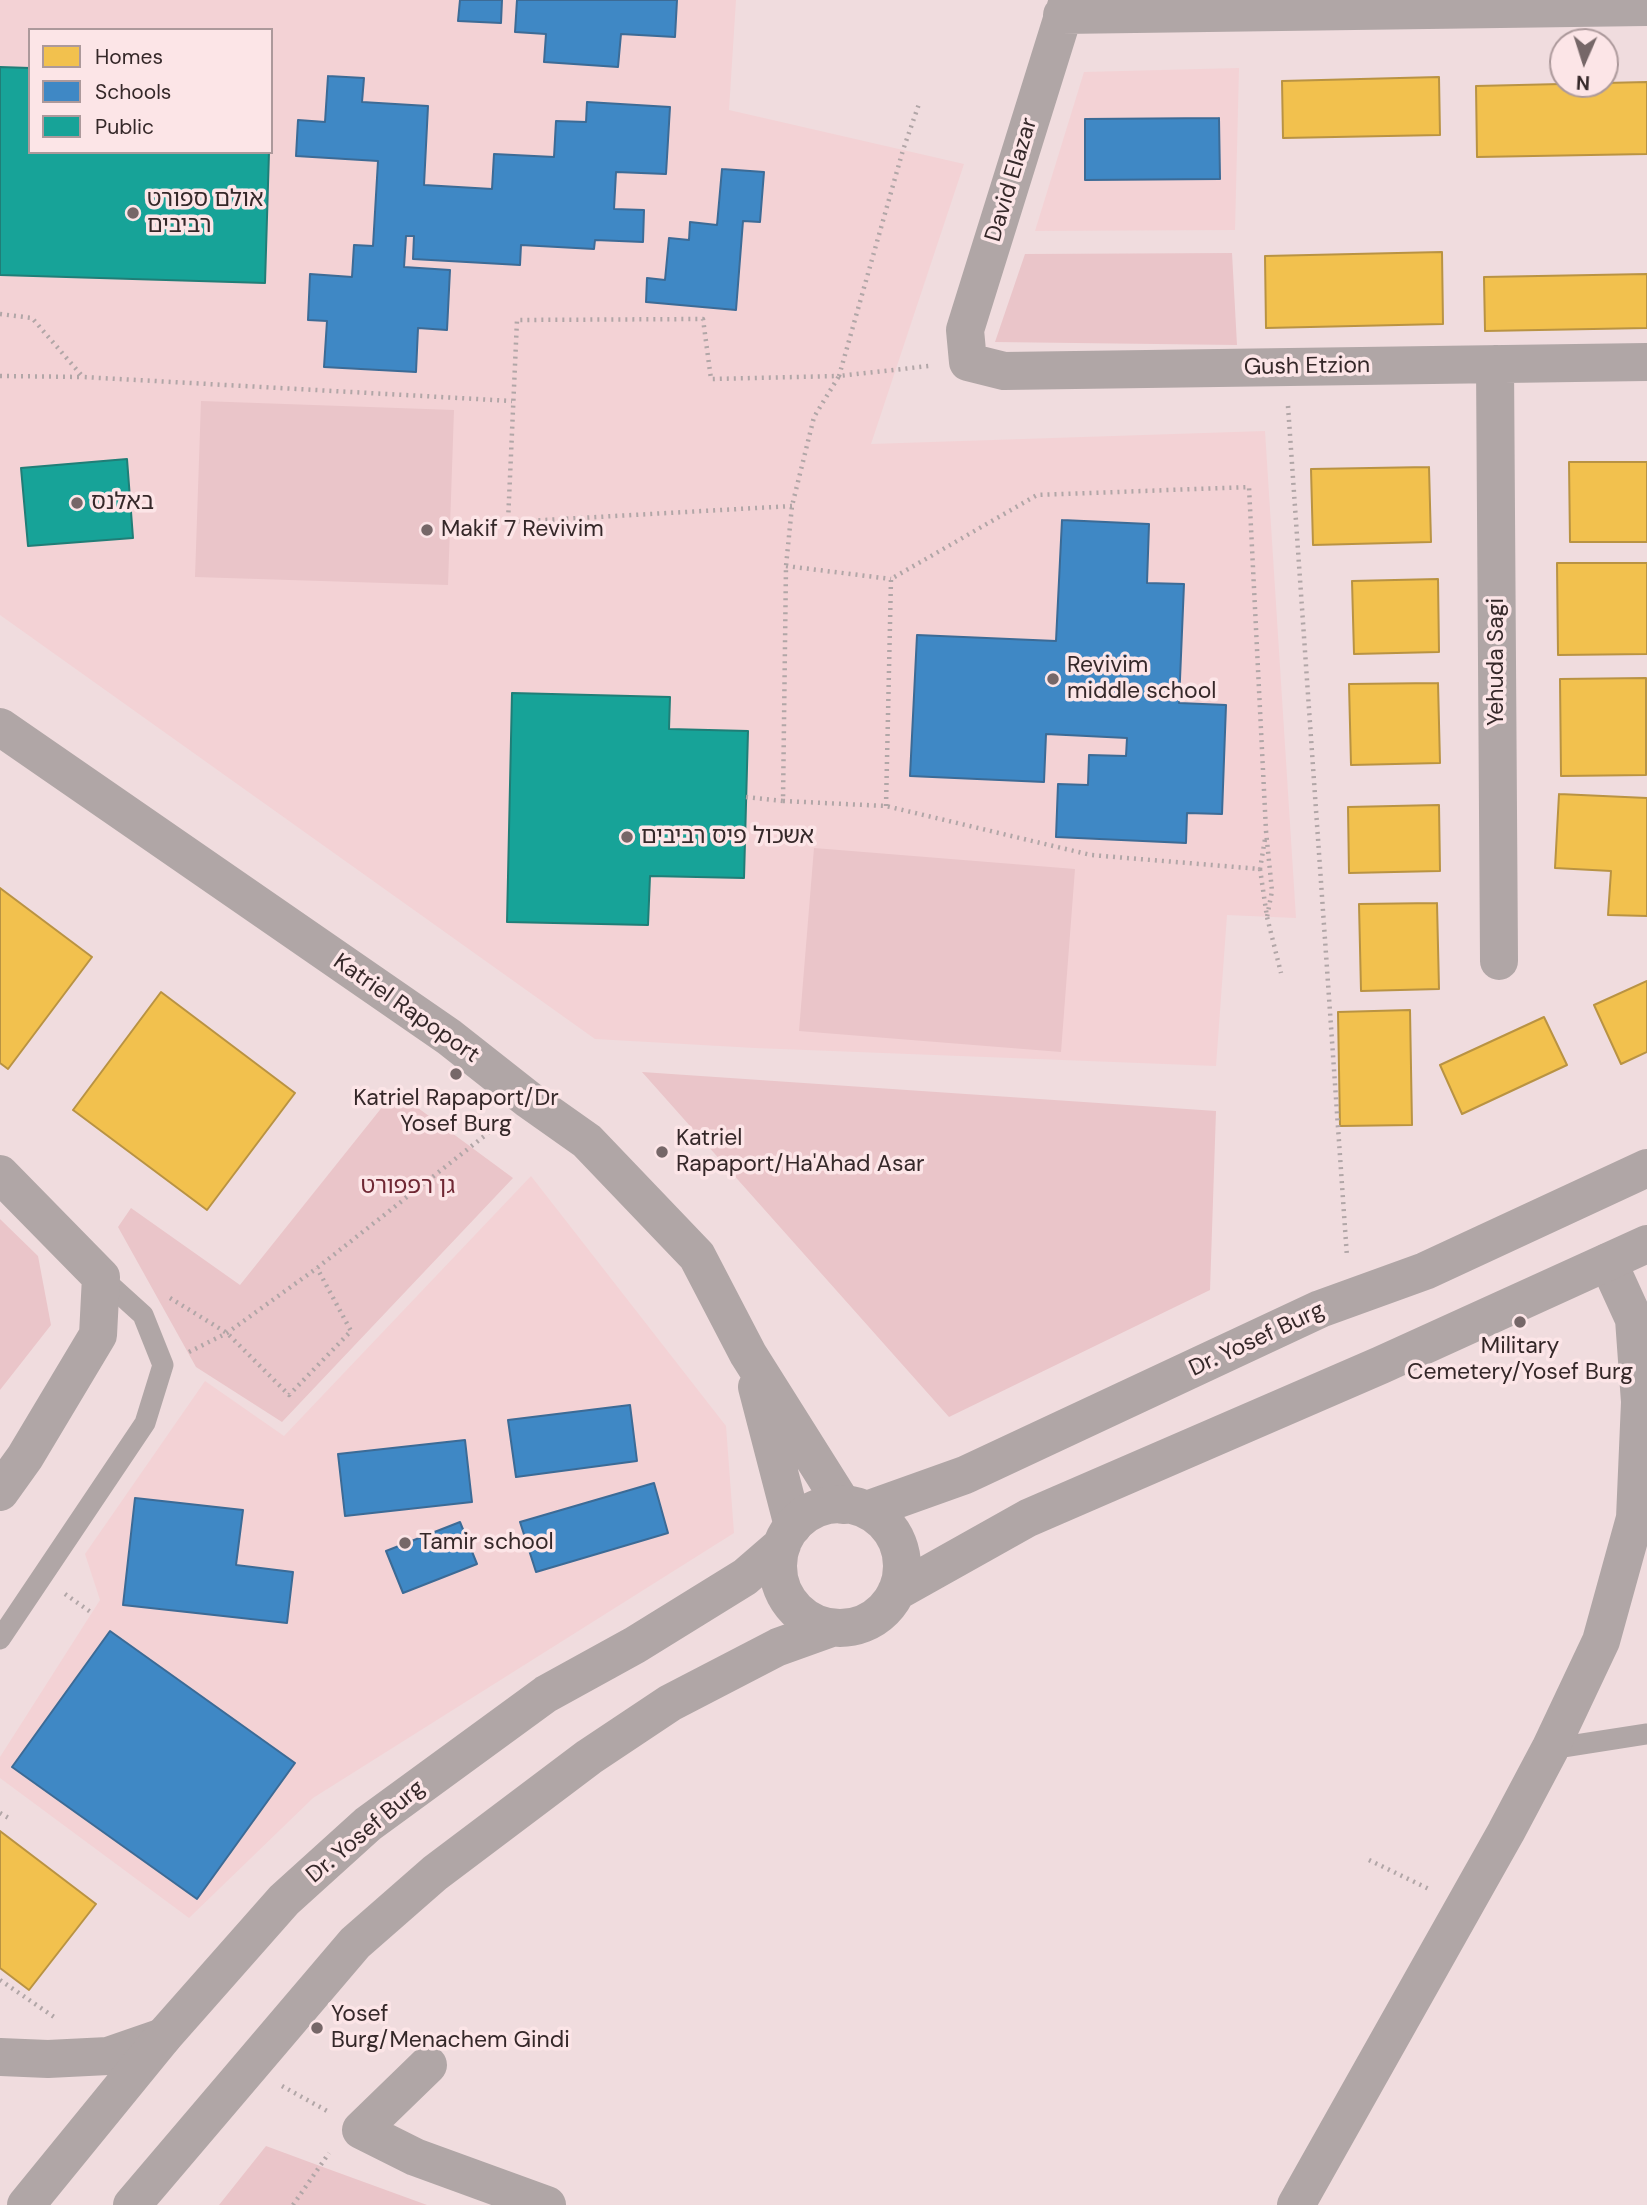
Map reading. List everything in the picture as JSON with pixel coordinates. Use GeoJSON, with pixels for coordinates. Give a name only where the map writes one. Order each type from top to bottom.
{"type":"FeatureCollection","features":[{"type":"Feature","properties":{"kind":"street"},"geometry":{"type":"LineString","coordinates":[[1065,8],[1647,7]]}},
{"type":"Feature","properties":{"kind":"street","name":"David Elazar"},"geometry":{"type":"LineString","coordinates":[[968,362],[965,330],[1065,8]]}},
{"type":"Feature","properties":{"kind":"street","name":"Gush Etzion"},"geometry":{"type":"LineString","coordinates":[[968,362],[1004,371],[1647,362]]}},
{"type":"Feature","properties":{"kind":"street","name":"Yehuda Sagi"},"geometry":{"type":"LineString","coordinates":[[1495,364],[1499,961]]}},
{"type":"Feature","properties":{"kind":"street","name":"Katriel Rapoport"},"geometry":{"type":"LineString","coordinates":[[0,727],[449,1037],[529,1100],[587,1141],[697,1256],[748,1354],[855,1508]]}},
{"type":"Feature","properties":{"kind":"street","name":"Dr. Yosef Burg"},"geometry":{"type":"LineString","coordinates":[[855,1508],[965,1475],[1320,1309],[1425,1271],[1647,1168]]}},
{"type":"Feature","properties":{"kind":"street"},"geometry":{"type":"LineString","coordinates":[[0,1174],[101,1277],[98,1335],[25,1457],[0,1492]]}},
{"type":"Feature","properties":{"kind":"street"},"geometry":{"type":"LineString","coordinates":[[897,1592],[1028,1518],[1381,1365],[1647,1244]]}},
{"type":"Feature","properties":{"kind":"street"},"geometry":{"type":"LineString","coordinates":[[1296,2205],[1550,1749],[1601,1641],[1635,1518],[1640,1402],[1634,1319],[1608,1262]]}},
{"type":"Feature","properties":{"kind":"street","name":"Katriel Rapoport"},"geometry":{"type":"LineString","coordinates":[[748,1354],[787,1536]]}},
{"type":"Feature","properties":{"kind":"street"},"geometry":{"type":"LineString","coordinates":[[132,2205],[355,1943],[435,1872],[589,1757],[670,1703],[778,1647],[831,1628],[851,1628],[870,1621],[886,1609],[897,1592],[902,1574],[901,1555],[894,1537],[883,1522],[855,1508],[824,1506],[807,1514],[787,1536],[778,1563],[779,1581],[786,1598],[806,1618],[831,1628]]}},
{"type":"Feature","properties":{"kind":"street","name":"Dr. Yosef Burg"},"geometry":{"type":"LineString","coordinates":[[26,2205],[163,2037],[284,1900],[368,1824],[547,1694],[635,1645],[746,1577],[787,1536]]}},
{"type":"Feature","properties":{"kind":"street"},"geometry":{"type":"LineString","coordinates":[[0,2056],[48,2059],[108,2056],[163,2037]]}},
{"type":"Feature","properties":{"kind":"street"},"geometry":{"type":"LineString","coordinates":[[428,2065],[355,2126],[415,2157],[547,2205]]}},
{"type":"Feature","properties":{"kind":"lane"},"geometry":{"type":"LineString","coordinates":[[0,1639],[145,1423],[163,1365],[143,1315],[101,1277]]}},
{"type":"Feature","properties":{"kind":"lane"},"geometry":{"type":"LineString","coordinates":[[1550,1749],[1647,1734]]}},
{"type":"Feature","properties":{"kind":"path"},"geometry":{"type":"LineString","coordinates":[[783,801],[786,566],[792,506],[814,417],[839,376],[903,150],[919,104]]}},
{"type":"Feature","properties":{"kind":"path"},"geometry":{"type":"LineString","coordinates":[[0,314],[32,318],[83,376]]}},
{"type":"Feature","properties":{"kind":"path"},"geometry":{"type":"LineString","coordinates":[[792,506],[508,522],[517,320],[703,319],[712,379],[839,376],[895,370]]}},
{"type":"Feature","properties":{"kind":"path"},"geometry":{"type":"LineString","coordinates":[[1286,367],[1339,1173],[1350,1299]]}},
{"type":"Feature","properties":{"kind":"path"},"geometry":{"type":"LineString","coordinates":[[0,376],[83,376],[512,401]]}},
{"type":"Feature","properties":{"kind":"path"},"geometry":{"type":"LineString","coordinates":[[786,566],[891,579],[1037,495],[1249,487],[1266,831],[1272,891],[1267,916]]}},
{"type":"Feature","properties":{"kind":"path"},"geometry":{"type":"LineString","coordinates":[[886,806],[891,579]]}},
{"type":"Feature","properties":{"kind":"path"},"geometry":{"type":"LineString","coordinates":[[746,797],[886,806],[1091,855],[1259,869]]}},
{"type":"Feature","properties":{"kind":"path"},"geometry":{"type":"LineString","coordinates":[[1266,831],[1259,869],[1281,973]]}},
{"type":"Feature","properties":{"kind":"path"},"geometry":{"type":"LineString","coordinates":[[163,1365],[227,1334],[317,1268],[529,1100]]}},
{"type":"Feature","properties":{"kind":"path"},"geometry":{"type":"LineString","coordinates":[[161,1293],[227,1334],[289,1395],[351,1331],[317,1268]]}},
{"type":"Feature","properties":{"kind":"path"},"geometry":{"type":"LineString","coordinates":[[0,1813],[12,1820]]}},
{"type":"Feature","properties":{"kind":"path"},"geometry":{"type":"LineString","coordinates":[[1369,1860],[1464,1906]]}},
{"type":"Feature","properties":{"kind":"path"},"geometry":{"type":"LineString","coordinates":[[248,2068],[355,2126],[293,2205]]}},
{"type":"Feature","properties":{"kind":"shaded area","name":"Makif 7 Revivim"},"geometry":{"type":"Polygon","coordinates":[[[0,0],[736,0],[729,110],[964,164],[871,444],[1265,431],[1296,918],[1227,915],[1216,1066],[595,1039],[0,615],[0,0]]]}},
{"type":"Feature","properties":{"kind":"shaded area"},"geometry":{"type":"Polygon","coordinates":[[[1239,68],[1235,230],[1035,231],[1084,72],[1239,68]]]}},
{"type":"Feature","properties":{"kind":"shaded area","name":"Tamir school"},"geometry":{"type":"Polygon","coordinates":[[[531,1176],[726,1426],[734,1533],[313,1798],[189,1918],[0,1778],[0,1757],[100,1600],[85,1554],[205,1381],[284,1436],[531,1176]]]}},
{"type":"Feature","properties":{"kind":"green space"},"geometry":{"type":"Polygon","coordinates":[[[1232,253],[1237,345],[995,342],[1025,254],[1232,253]]]}},
{"type":"Feature","properties":{"kind":"green space"},"geometry":{"type":"Polygon","coordinates":[[[201,401],[454,410],[448,585],[195,577],[201,401]]]}},
{"type":"Feature","properties":{"kind":"green space"},"geometry":{"type":"Polygon","coordinates":[[[814,848],[1075,869],[1061,1052],[799,1031],[814,848]]]}},
{"type":"Feature","properties":{"kind":"green space"},"geometry":{"type":"Polygon","coordinates":[[[642,1072],[1216,1111],[1210,1290],[949,1417],[642,1072]]]}},
{"type":"Feature","properties":{"kind":"green space","name":"גן רפפורט"},"geometry":{"type":"Polygon","coordinates":[[[395,1091],[513,1178],[282,1422],[196,1367],[118,1227],[131,1208],[240,1285],[395,1091]]]}},
{"type":"Feature","properties":{"kind":"green space"},"geometry":{"type":"Polygon","coordinates":[[[0,1219],[38,1256],[51,1325],[0,1390],[0,1219]]]}},
{"type":"Feature","properties":{"kind":"green space"},"geometry":{"type":"Polygon","coordinates":[[[266,2146],[320,2166],[427,2205],[219,2205],[266,2146]]]}},
{"type":"Feature","properties":{"kind":"building: Homes"},"geometry":{"type":"Polygon","coordinates":[[[1439,77],[1440,135],[1283,138],[1282,81],[1439,77]]]}},
{"type":"Feature","properties":{"kind":"building: Homes"},"geometry":{"type":"Polygon","coordinates":[[[1647,82],[1647,154],[1477,157],[1476,86],[1549,84],[1549,98],[1619,98],[1619,83],[1647,82]]]}},
{"type":"Feature","properties":{"kind":"building: Homes"},"geometry":{"type":"Polygon","coordinates":[[[1442,252],[1443,324],[1266,328],[1265,256],[1442,252]]]}},
{"type":"Feature","properties":{"kind":"building: Homes"},"geometry":{"type":"Polygon","coordinates":[[[1647,274],[1647,328],[1485,331],[1484,277],[1647,274]]]}},
{"type":"Feature","properties":{"kind":"building: Homes"},"geometry":{"type":"Polygon","coordinates":[[[1569,462],[1647,462],[1647,542],[1570,542],[1569,462]]]}},
{"type":"Feature","properties":{"kind":"building: Homes"},"geometry":{"type":"Polygon","coordinates":[[[1429,467],[1431,542],[1313,545],[1311,469],[1429,467]]]}},
{"type":"Feature","properties":{"kind":"building: Homes"},"geometry":{"type":"Polygon","coordinates":[[[1557,563],[1647,563],[1647,654],[1558,655],[1557,563]]]}},
{"type":"Feature","properties":{"kind":"building: Homes"},"geometry":{"type":"Polygon","coordinates":[[[1438,579],[1439,652],[1354,654],[1352,581],[1438,579]]]}},
{"type":"Feature","properties":{"kind":"building: Homes"},"geometry":{"type":"Polygon","coordinates":[[[1646,678],[1646,775],[1561,776],[1560,679],[1646,678]]]}},
{"type":"Feature","properties":{"kind":"building: Homes"},"geometry":{"type":"Polygon","coordinates":[[[1438,683],[1440,763],[1351,765],[1349,684],[1438,683]]]}},
{"type":"Feature","properties":{"kind":"building: Homes"},"geometry":{"type":"Polygon","coordinates":[[[1559,794],[1647,798],[1647,916],[1608,915],[1611,871],[1555,868],[1559,794]]]}},
{"type":"Feature","properties":{"kind":"building: Homes"},"geometry":{"type":"Polygon","coordinates":[[[1439,805],[1440,871],[1349,873],[1348,807],[1439,805]]]}},
{"type":"Feature","properties":{"kind":"building: Homes"},"geometry":{"type":"Polygon","coordinates":[[[0,888],[92,957],[8,1069],[0,1063],[0,888]]]}},
{"type":"Feature","properties":{"kind":"building: Homes"},"geometry":{"type":"Polygon","coordinates":[[[1437,903],[1439,989],[1361,991],[1359,904],[1437,903]]]}},
{"type":"Feature","properties":{"kind":"building: Homes"},"geometry":{"type":"Polygon","coordinates":[[[1647,981],[1647,1052],[1621,1064],[1594,1005],[1647,981]]]}},
{"type":"Feature","properties":{"kind":"building: Homes"},"geometry":{"type":"Polygon","coordinates":[[[161,992],[295,1093],[207,1210],[73,1110],[161,992]]]}},
{"type":"Feature","properties":{"kind":"building: Homes"},"geometry":{"type":"Polygon","coordinates":[[[1410,1010],[1412,1125],[1340,1126],[1338,1012],[1410,1010]]]}},
{"type":"Feature","properties":{"kind":"building: Homes"},"geometry":{"type":"Polygon","coordinates":[[[1544,1017],[1567,1065],[1462,1114],[1440,1065],[1544,1017]]]}},
{"type":"Feature","properties":{"kind":"building: Homes"},"geometry":{"type":"Polygon","coordinates":[[[0,1831],[96,1904],[29,1990],[0,1968],[0,1831]]]}},
{"type":"Feature","properties":{"kind":"building: Schools"},"geometry":{"type":"Polygon","coordinates":[[[460,0],[502,0],[501,23],[458,21],[460,0]]]}},
{"type":"Feature","properties":{"kind":"building: Schools"},"geometry":{"type":"Polygon","coordinates":[[[517,0],[677,0],[675,37],[621,34],[618,67],[544,62],[546,34],[515,32],[517,0]]]}},
{"type":"Feature","properties":{"kind":"building: Schools"},"geometry":{"type":"Polygon","coordinates":[[[328,76],[364,78],[362,102],[428,106],[424,185],[492,189],[494,154],[554,157],[556,121],[586,122],[587,102],[670,107],[666,174],[616,172],[614,209],[644,210],[643,242],[595,240],[594,249],[521,245],[520,265],[413,259],[414,236],[406,236],[404,267],[450,270],[447,330],[418,328],[416,372],[324,367],[327,321],[308,320],[310,274],[352,277],[354,245],[373,246],[378,161],[296,156],[298,120],[325,122],[328,76]]]}},
{"type":"Feature","properties":{"kind":"building: Schools"},"geometry":{"type":"Polygon","coordinates":[[[1219,118],[1220,179],[1085,180],[1085,119],[1219,118]]]}},
{"type":"Feature","properties":{"kind":"building: Schools"},"geometry":{"type":"Polygon","coordinates":[[[722,169],[764,172],[760,222],[743,221],[736,310],[646,302],[647,278],[665,280],[669,238],[689,240],[690,222],[717,225],[722,169]]]}},
{"type":"Feature","properties":{"kind":"building: Schools"},"geometry":{"type":"Polygon","coordinates":[[[1062,520],[1149,524],[1147,583],[1184,584],[1179,703],[1226,705],[1222,814],[1187,813],[1186,843],[1056,837],[1058,784],[1088,785],[1089,755],[1126,756],[1127,738],[1046,734],[1044,782],[910,776],[917,635],[1056,641],[1062,520]]]}},
{"type":"Feature","properties":{"kind":"building: Schools"},"geometry":{"type":"Polygon","coordinates":[[[630,1405],[637,1461],[516,1477],[508,1420],[630,1405]]]}},
{"type":"Feature","properties":{"kind":"building: Schools"},"geometry":{"type":"Polygon","coordinates":[[[465,1440],[472,1502],[345,1516],[338,1454],[465,1440]]]}},
{"type":"Feature","properties":{"kind":"building: Schools"},"geometry":{"type":"Polygon","coordinates":[[[654,1483],[668,1533],[536,1572],[520,1522],[654,1483]]]}},
{"type":"Feature","properties":{"kind":"building: Schools"},"geometry":{"type":"Polygon","coordinates":[[[135,1498],[243,1510],[236,1565],[293,1572],[287,1623],[123,1605],[135,1498]]]}},
{"type":"Feature","properties":{"kind":"building: Schools"},"geometry":{"type":"Polygon","coordinates":[[[460,1522],[477,1564],[403,1593],[386,1551],[460,1522]]]}},
{"type":"Feature","properties":{"kind":"building: Schools"},"geometry":{"type":"Polygon","coordinates":[[[110,1631],[295,1763],[197,1899],[12,1767],[110,1631]]]}},
{"type":"Feature","properties":{"kind":"building: Public","name":"אולם ספורט רביבים"},"geometry":{"type":"Polygon","coordinates":[[[0,67],[28,68],[28,154],[269,154],[265,283],[0,275],[0,67]]]}},
{"type":"Feature","properties":{"kind":"building: Public","name":"באלנס"},"geometry":{"type":"Polygon","coordinates":[[[127,459],[133,538],[28,546],[21,468],[127,459]]]}},
{"type":"Feature","properties":{"kind":"building: Public","name":"אשכול פיס רביבים"},"geometry":{"type":"Polygon","coordinates":[[[512,693],[670,697],[669,729],[748,731],[744,878],[650,876],[648,925],[507,922],[512,693]]]}},
{"type":"Feature","properties":{"kind":"place","name":"אולם ספורט רביבים"},"geometry":{"type":"Point","coordinates":[133,213]}},
{"type":"Feature","properties":{"kind":"place","name":"באלנס"},"geometry":{"type":"Point","coordinates":[77,503]}},
{"type":"Feature","properties":{"kind":"place","name":"Makif 7 Revivim"},"geometry":{"type":"Point","coordinates":[427,530]}},
{"type":"Feature","properties":{"kind":"place","name":"Revivim middle school"},"geometry":{"type":"Point","coordinates":[1053,679]}},
{"type":"Feature","properties":{"kind":"place","name":"אשכול פיס רביבים"},"geometry":{"type":"Point","coordinates":[627,837]}},
{"type":"Feature","properties":{"kind":"place","name":"Katriel Rapaport/Dr Yosef Burg"},"geometry":{"type":"Point","coordinates":[456,1074]}},
{"type":"Feature","properties":{"kind":"place","name":"Katriel Rapaport/Ha'Ahad Asar"},"geometry":{"type":"Point","coordinates":[662,1152]}},
{"type":"Feature","properties":{"kind":"place","name":"Military Cemetery/Yosef Burg"},"geometry":{"type":"Point","coordinates":[1520,1322]}},
{"type":"Feature","properties":{"kind":"place","name":"Tamir school"},"geometry":{"type":"Point","coordinates":[405,1543]}},
{"type":"Feature","properties":{"kind":"place","name":"Yosef Burg/Menachem Gindi"},"geometry":{"type":"Point","coordinates":[317,2028]}}]}
